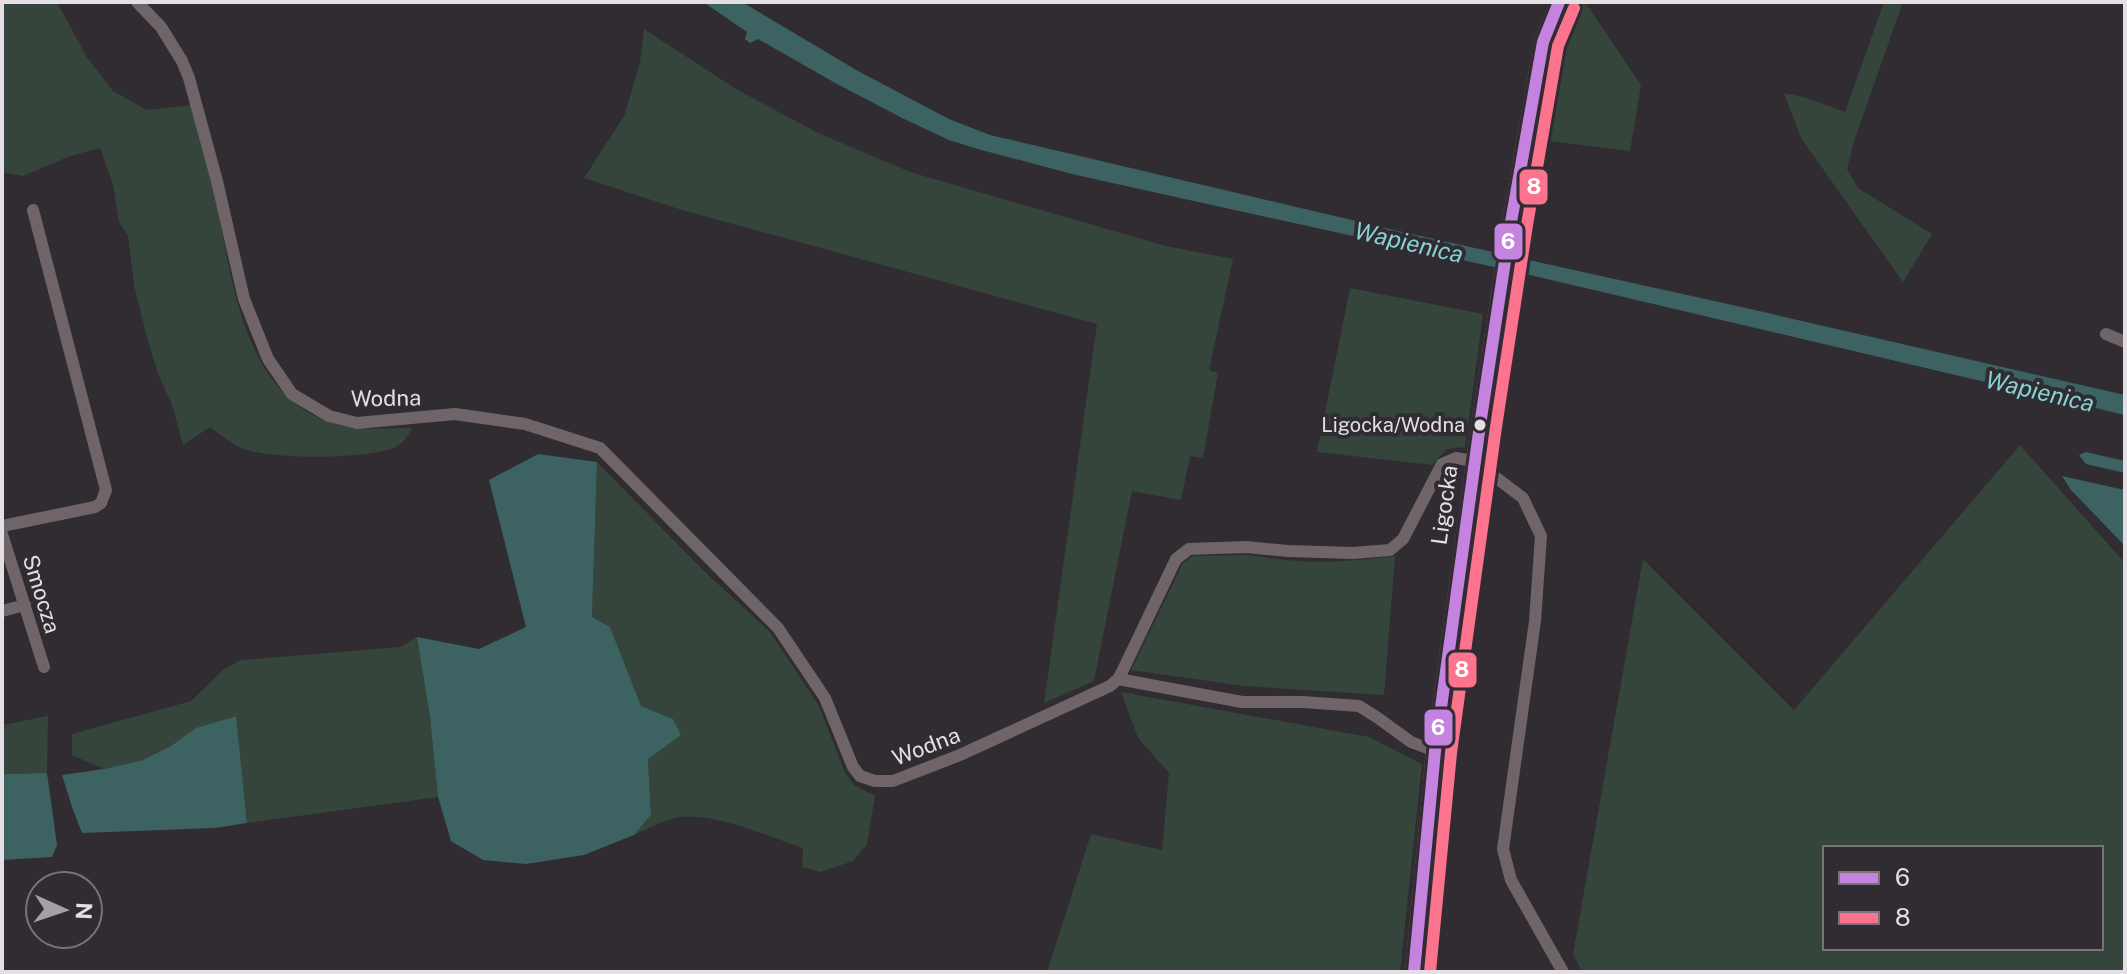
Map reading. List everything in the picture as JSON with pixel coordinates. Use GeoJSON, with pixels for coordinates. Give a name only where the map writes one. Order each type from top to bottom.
{"type":"FeatureCollection","features":[{"type":"Feature","properties":{"kind":"street","name":"Wodna"},"geometry":{"type":"LineString","coordinates":[[137,2],[161,27],[189,78],[244,299],[268,359],[292,394],[329,416],[357,423],[455,414],[525,424],[600,448],[778,628],[825,698],[853,767],[860,776],[875,781],[893,781],[960,755],[1110,686],[1118,679]]}},
{"type":"Feature","properties":{"kind":"street","name":"Ligocka"},"geometry":{"type":"LineString","coordinates":[[1414,972],[1435,751],[1474,461],[1543,42],[1559,2]]}},
{"type":"Feature","properties":{"kind":"street"},"geometry":{"type":"LineString","coordinates":[[2,526],[95,507],[101,503],[106,490],[33,210]]}},
{"type":"Feature","properties":{"kind":"street"},"geometry":{"type":"LineString","coordinates":[[2106,334],[2125,342]]}},
{"type":"Feature","properties":{"kind":"street"},"geometry":{"type":"LineString","coordinates":[[1435,751],[1411,742],[1359,706],[1242,702],[1118,679],[1176,559],[1189,549],[1246,547],[1353,553],[1390,550],[1403,539],[1442,464],[1456,458],[1474,461],[1523,498],[1541,536],[1535,621],[1503,849],[1511,880],[1563,972]]}},
{"type":"Feature","properties":{"kind":"street","name":"Smocza"},"geometry":{"type":"LineString","coordinates":[[2,534],[44,667]]}},
{"type":"Feature","properties":{"kind":"street"},"geometry":{"type":"LineString","coordinates":[[2,611],[25,605]]}},
{"type":"Feature","properties":{"kind":"green space"},"geometry":{"type":"Polygon","coordinates":[[[2,2],[57,2],[86,56],[113,91],[147,110],[192,105],[236,296],[259,358],[276,384],[298,406],[327,421],[348,427],[412,428],[401,443],[391,449],[359,455],[272,455],[241,448],[210,427],[183,445],[172,405],[149,345],[134,285],[128,235],[119,222],[113,184],[100,148],[70,156],[23,176],[2,172],[2,2]]]}},
{"type":"Feature","properties":{"kind":"green space"},"geometry":{"type":"Polygon","coordinates":[[[1571,2],[1585,2],[1641,85],[1630,151],[1541,140],[1555,48],[1571,2]]]}},
{"type":"Feature","properties":{"kind":"green space"},"geometry":{"type":"Polygon","coordinates":[[[1884,2],[1903,2],[1847,169],[1858,188],[1932,234],[1903,282],[1801,138],[1784,93],[1845,112],[1884,2]]]}},
{"type":"Feature","properties":{"kind":"green space"},"geometry":{"type":"Polygon","coordinates":[[[644,29],[736,89],[818,133],[910,172],[1166,246],[1233,259],[1209,370],[1218,373],[1203,458],[1190,456],[1181,500],[1132,491],[1094,681],[1044,703],[1097,324],[679,209],[584,178],[624,116],[640,63],[644,29]]]}},
{"type":"Feature","properties":{"kind":"green space"},"geometry":{"type":"Polygon","coordinates":[[[1350,288],[1483,314],[1465,447],[1447,449],[1432,465],[1317,452],[1350,288]]]}},
{"type":"Feature","properties":{"kind":"green space"},"geometry":{"type":"Polygon","coordinates":[[[2020,445],[2125,563],[2125,972],[1582,972],[1573,954],[1643,559],[1794,710],[2020,445]]]}},
{"type":"Feature","properties":{"kind":"green space"},"geometry":{"type":"Polygon","coordinates":[[[597,462],[703,570],[770,632],[819,706],[845,773],[854,785],[875,796],[867,844],[853,861],[820,872],[802,867],[803,848],[743,827],[696,817],[669,820],[634,835],[651,815],[648,759],[673,719],[641,707],[610,627],[592,617],[597,462]]]}},
{"type":"Feature","properties":{"kind":"green space"},"geometry":{"type":"Polygon","coordinates":[[[1249,555],[1322,562],[1395,556],[1384,695],[1244,686],[1131,670],[1183,563],[1193,556],[1249,555]]]}},
{"type":"Feature","properties":{"kind":"green space"},"geometry":{"type":"Polygon","coordinates":[[[417,637],[430,717],[438,797],[247,823],[235,716],[197,728],[143,760],[104,769],[72,755],[72,734],[191,701],[224,669],[241,660],[400,647],[417,637]]]}},
{"type":"Feature","properties":{"kind":"green space"},"geometry":{"type":"Polygon","coordinates":[[[1121,692],[1369,737],[1422,764],[1400,972],[1047,972],[1091,834],[1162,850],[1169,773],[1138,738],[1121,692]]]}},
{"type":"Feature","properties":{"kind":"green space"},"geometry":{"type":"Polygon","coordinates":[[[48,716],[47,773],[2,774],[2,725],[48,716]]]}},
{"type":"Feature","properties":{"kind":"water","name":"Wapienica"},"geometry":{"type":"Polygon","coordinates":[[[703,2],[742,2],[858,71],[949,119],[990,135],[1407,233],[2125,395],[2125,415],[1530,275],[1076,175],[974,148],[904,119],[758,39],[750,43],[745,39],[747,32],[703,2]]]}},
{"type":"Feature","properties":{"kind":"water"},"geometry":{"type":"Polygon","coordinates":[[[2086,452],[2125,461],[2125,473],[2086,464],[2079,455],[2086,452]]]}},
{"type":"Feature","properties":{"kind":"water"},"geometry":{"type":"Polygon","coordinates":[[[538,454],[597,462],[592,617],[610,627],[641,706],[673,719],[681,735],[648,759],[651,815],[634,835],[584,855],[526,864],[483,860],[451,841],[438,797],[430,717],[417,637],[479,649],[526,627],[489,480],[538,454]]]}},
{"type":"Feature","properties":{"kind":"water"},"geometry":{"type":"Polygon","coordinates":[[[2062,476],[2125,490],[2125,546],[2071,490],[2062,476]]]}},
{"type":"Feature","properties":{"kind":"water"},"geometry":{"type":"Polygon","coordinates":[[[236,716],[247,823],[215,828],[82,833],[62,775],[143,760],[171,746],[196,728],[236,716]]]}},
{"type":"Feature","properties":{"kind":"water"},"geometry":{"type":"Polygon","coordinates":[[[47,773],[57,845],[52,857],[2,860],[2,774],[47,773]]]}},
{"type":"Feature","properties":{"kind":"transit line","name":"6"},"geometry":{"type":"LineString","coordinates":[[1414,972],[1435,751],[1480,425],[1543,42],[1559,2]]}},
{"type":"Feature","properties":{"kind":"transit line","name":"8"},"geometry":{"type":"LineString","coordinates":[[1430,972],[1451,753],[1496,427],[1558,46],[1574,8]]}},
{"type":"Feature","properties":{"kind":"place","name":"Ligocka/Wodna"},"geometry":{"type":"Point","coordinates":[1480,425]}}]}
